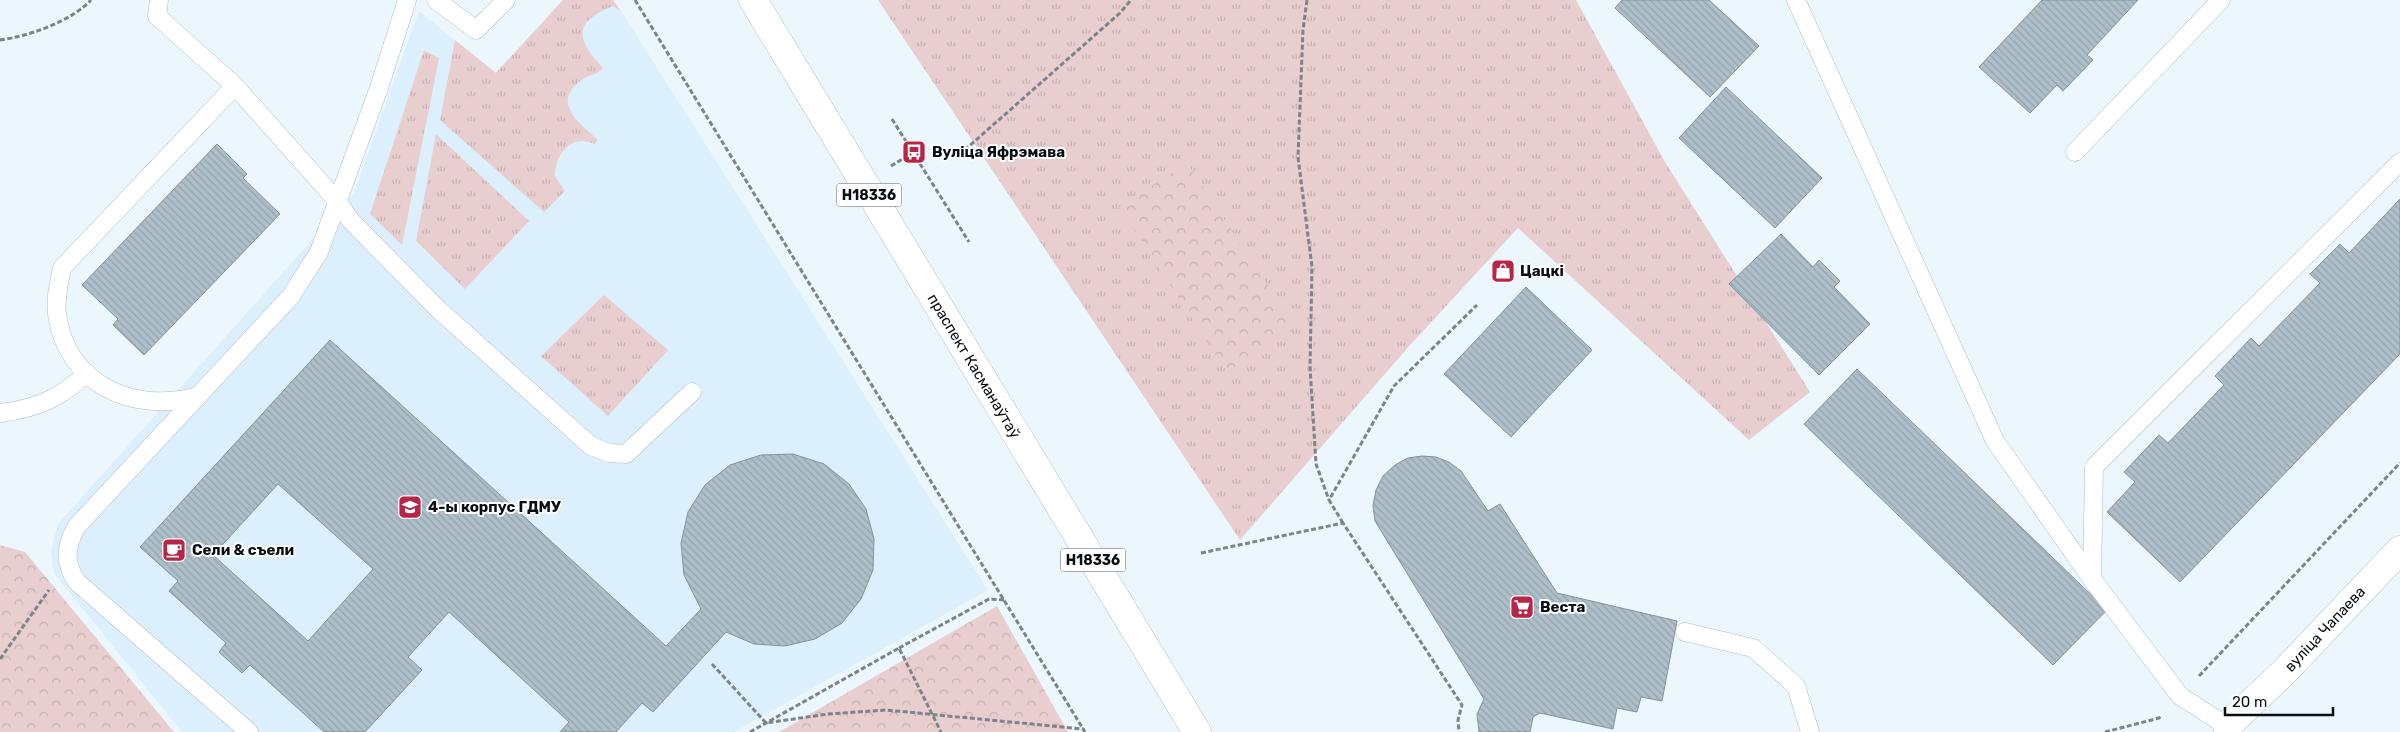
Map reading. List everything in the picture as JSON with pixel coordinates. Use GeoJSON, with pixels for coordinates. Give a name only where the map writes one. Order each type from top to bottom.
{"type":"FeatureCollection","features":[{"type":"Feature","properties":{"kind":"main road","name":"праспект Касманаўтаў"},"geometry":{"type":"LineString","coordinates":[[753,0],[1197,732]]}},
{"type":"Feature","properties":{"kind":"main road","name":"вуліца Чапаева"},"geometry":{"type":"LineString","coordinates":[[2228,730],[2400,550]]}},
{"type":"Feature","properties":{"kind":"lane"},"geometry":{"type":"LineString","coordinates":[[159,0],[157,16],[235,86],[338,202],[351,221],[439,310],[591,446],[609,453],[626,454],[692,392]]}},
{"type":"Feature","properties":{"kind":"lane"},"geometry":{"type":"LineString","coordinates":[[249,732],[77,582],[68,564],[66,551],[70,538],[77,526],[291,296],[319,252],[379,88],[407,0]]}},
{"type":"Feature","properties":{"kind":"lane"},"geometry":{"type":"LineString","coordinates":[[436,0],[476,30],[506,0]]}},
{"type":"Feature","properties":{"kind":"lane"},"geometry":{"type":"LineString","coordinates":[[1796,0],[1995,441],[2092,580],[2180,696],[2228,730]]}},
{"type":"Feature","properties":{"kind":"lane"},"geometry":{"type":"LineString","coordinates":[[2075,152],[2221,0]]}},
{"type":"Feature","properties":{"kind":"lane"},"geometry":{"type":"LineString","coordinates":[[195,397],[176,402],[137,401],[102,386],[87,374],[73,356],[63,336],[59,321],[57,290],[62,268],[235,86]]}},
{"type":"Feature","properties":{"kind":"lane"},"geometry":{"type":"LineString","coordinates":[[2092,580],[2094,467],[2400,162]]}},
{"type":"Feature","properties":{"kind":"lane"},"geometry":{"type":"LineString","coordinates":[[0,413],[20,411],[56,398],[87,374]]}},
{"type":"Feature","properties":{"kind":"lane"},"geometry":{"type":"LineString","coordinates":[[1685,632],[1753,648],[1796,686],[1810,732]]}},
{"type":"Feature","properties":{"kind":"path"},"geometry":{"type":"LineString","coordinates":[[0,40],[27,36],[83,8],[91,0]]}},
{"type":"Feature","properties":{"kind":"path"},"geometry":{"type":"LineString","coordinates":[[635,0],[1084,731]]}},
{"type":"Feature","properties":{"kind":"path"},"geometry":{"type":"LineString","coordinates":[[959,155],[1120,13],[1131,0]]}},
{"type":"Feature","properties":{"kind":"path"},"geometry":{"type":"LineString","coordinates":[[1307,0],[1303,30],[1298,157],[1312,267],[1310,368],[1316,464],[1329,500],[1462,705],[1458,720],[1459,732]]}},
{"type":"Feature","properties":{"kind":"path"},"geometry":{"type":"LineString","coordinates":[[892,119],[969,242]]}},
{"type":"Feature","properties":{"kind":"path"},"geometry":{"type":"LineString","coordinates":[[1329,500],[1394,386],[1477,305]]}},
{"type":"Feature","properties":{"kind":"path"},"geometry":{"type":"LineString","coordinates":[[2105,732],[2159,718],[2400,463]]}},
{"type":"Feature","properties":{"kind":"path"},"geometry":{"type":"LineString","coordinates":[[1201,553],[1343,523]]}},
{"type":"Feature","properties":{"kind":"path"},"geometry":{"type":"LineString","coordinates":[[0,659],[68,564]]}},
{"type":"Feature","properties":{"kind":"path"},"geometry":{"type":"LineString","coordinates":[[750,732],[989,599],[1005,600]]}},
{"type":"Feature","properties":{"kind":"path"},"geometry":{"type":"LineString","coordinates":[[899,648],[941,732]]}},
{"type":"Feature","properties":{"kind":"path"},"geometry":{"type":"LineString","coordinates":[[712,664],[766,723]]}},
{"type":"Feature","properties":{"kind":"path"},"geometry":{"type":"LineString","coordinates":[[766,723],[828,714],[876,711],[932,713],[1084,731]]}},
{"type":"Feature","properties":{"kind":"shaded area"},"geometry":{"type":"Polygon","coordinates":[[[563,0],[613,0],[621,11],[988,590],[734,732],[182,732],[54,573],[51,551],[58,524],[354,193],[419,11],[495,73],[563,0]]]}},
{"type":"Feature","properties":{"kind":"green space"},"geometry":{"type":"Polygon","coordinates":[[[563,0],[613,0],[621,11],[613,6],[599,12],[585,26],[583,33],[584,41],[594,58],[603,68],[573,87],[568,104],[576,119],[598,140],[594,144],[578,141],[566,148],[561,154],[555,176],[565,191],[544,212],[440,120],[455,40],[496,73],[563,0]]]}},
{"type":"Feature","properties":{"kind":"green space"},"geometry":{"type":"Polygon","coordinates":[[[878,0],[1576,0],[1665,162],[1810,392],[1749,440],[1518,228],[1411,344],[1240,540],[878,0]]]}},
{"type":"Feature","properties":{"kind":"green space"},"geometry":{"type":"Polygon","coordinates":[[[424,50],[439,58],[402,245],[370,214],[424,50]]]}},
{"type":"Feature","properties":{"kind":"green space"},"geometry":{"type":"Polygon","coordinates":[[[436,134],[529,221],[465,289],[416,241],[436,134]]]}},
{"type":"Feature","properties":{"kind":"green space"},"geometry":{"type":"Polygon","coordinates":[[[1187,163],[1296,328],[1227,372],[1119,207],[1187,163]]]}},
{"type":"Feature","properties":{"kind":"green space"},"geometry":{"type":"Polygon","coordinates":[[[604,295],[668,350],[608,416],[541,356],[604,295]]]}},
{"type":"Feature","properties":{"kind":"green space"},"geometry":{"type":"Polygon","coordinates":[[[0,545],[25,552],[174,732],[0,732],[0,545]]]}},
{"type":"Feature","properties":{"kind":"green space"},"geometry":{"type":"Polygon","coordinates":[[[997,606],[1068,732],[779,732],[997,606]]]}},
{"type":"Feature","properties":{"kind":"building"},"geometry":{"type":"Polygon","coordinates":[[[1622,0],[1709,0],[1759,46],[1710,97],[1615,8],[1622,0]]]}},
{"type":"Feature","properties":{"kind":"building"},"geometry":{"type":"Polygon","coordinates":[[[2042,0],[2138,0],[2087,55],[2093,60],[2063,91],[2057,85],[2030,113],[1979,67],[2042,0]]]}},
{"type":"Feature","properties":{"kind":"building"},"geometry":{"type":"Polygon","coordinates":[[[1726,87],[1822,178],[1775,228],[1679,138],[1726,87]]]}},
{"type":"Feature","properties":{"kind":"building"},"geometry":{"type":"Polygon","coordinates":[[[217,144],[247,174],[243,178],[280,214],[144,355],[113,325],[118,319],[82,285],[217,144]]]}},
{"type":"Feature","properties":{"kind":"building"},"geometry":{"type":"Polygon","coordinates":[[[2400,199],[2400,354],[2180,582],[2107,512],[2135,482],[2124,472],[2159,435],[2168,443],[2224,385],[2215,376],[2251,338],[2259,346],[2320,283],[2310,274],[2340,244],[2349,253],[2400,199]]]}},
{"type":"Feature","properties":{"kind":"building"},"geometry":{"type":"Polygon","coordinates":[[[1781,234],[1813,267],[1819,260],[1840,281],[1834,287],[1870,324],[1819,375],[1729,284],[1781,234]]]}},
{"type":"Feature","properties":{"kind":"building"},"geometry":{"type":"Polygon","coordinates":[[[1526,287],[1592,350],[1511,437],[1444,374],[1526,287]]]}},
{"type":"Feature","properties":{"kind":"building"},"geometry":{"type":"Polygon","coordinates":[[[330,340],[666,646],[701,609],[684,575],[681,543],[688,512],[705,485],[730,465],[761,455],[793,454],[824,464],[849,484],[866,509],[874,539],[873,570],[861,599],[842,623],[815,639],[785,646],[754,644],[726,632],[653,712],[642,703],[616,732],[560,732],[569,722],[449,612],[408,657],[422,670],[365,732],[324,732],[250,665],[242,673],[219,652],[226,643],[169,591],[178,581],[140,547],[330,340]],[[278,484],[213,555],[308,641],[373,569],[278,484]]]}},
{"type":"Feature","properties":{"kind":"building"},"geometry":{"type":"Polygon","coordinates":[[[1857,369],[2107,610],[2053,665],[1804,424],[1857,369]]]}},
{"type":"Feature","properties":{"kind":"building","name":"Веста"},"geometry":{"type":"Polygon","coordinates":[[[1436,457],[1449,462],[1461,471],[1488,511],[1500,504],[1557,593],[1677,621],[1662,701],[1641,697],[1637,712],[1617,708],[1613,729],[1540,713],[1533,717],[1530,732],[1479,732],[1477,714],[1484,699],[1375,521],[1373,506],[1376,490],[1383,476],[1395,465],[1408,458],[1436,457]]]}},
{"type":"Feature","properties":{"kind":"place","name":"Вуліца Яфрэмава"},"geometry":{"type":"Point","coordinates":[914,152]}},
{"type":"Feature","properties":{"kind":"place","name":"Цацкі"},"geometry":{"type":"Point","coordinates":[1503,271]}},
{"type":"Feature","properties":{"kind":"place","name":"4-ы корпус ГДМУ"},"geometry":{"type":"Point","coordinates":[410,507]}},
{"type":"Feature","properties":{"kind":"place","name":"Сели & съели"},"geometry":{"type":"Point","coordinates":[174,550]}},
{"type":"Feature","properties":{"kind":"place","name":"Веста"},"geometry":{"type":"Point","coordinates":[1522,607]}}]}
